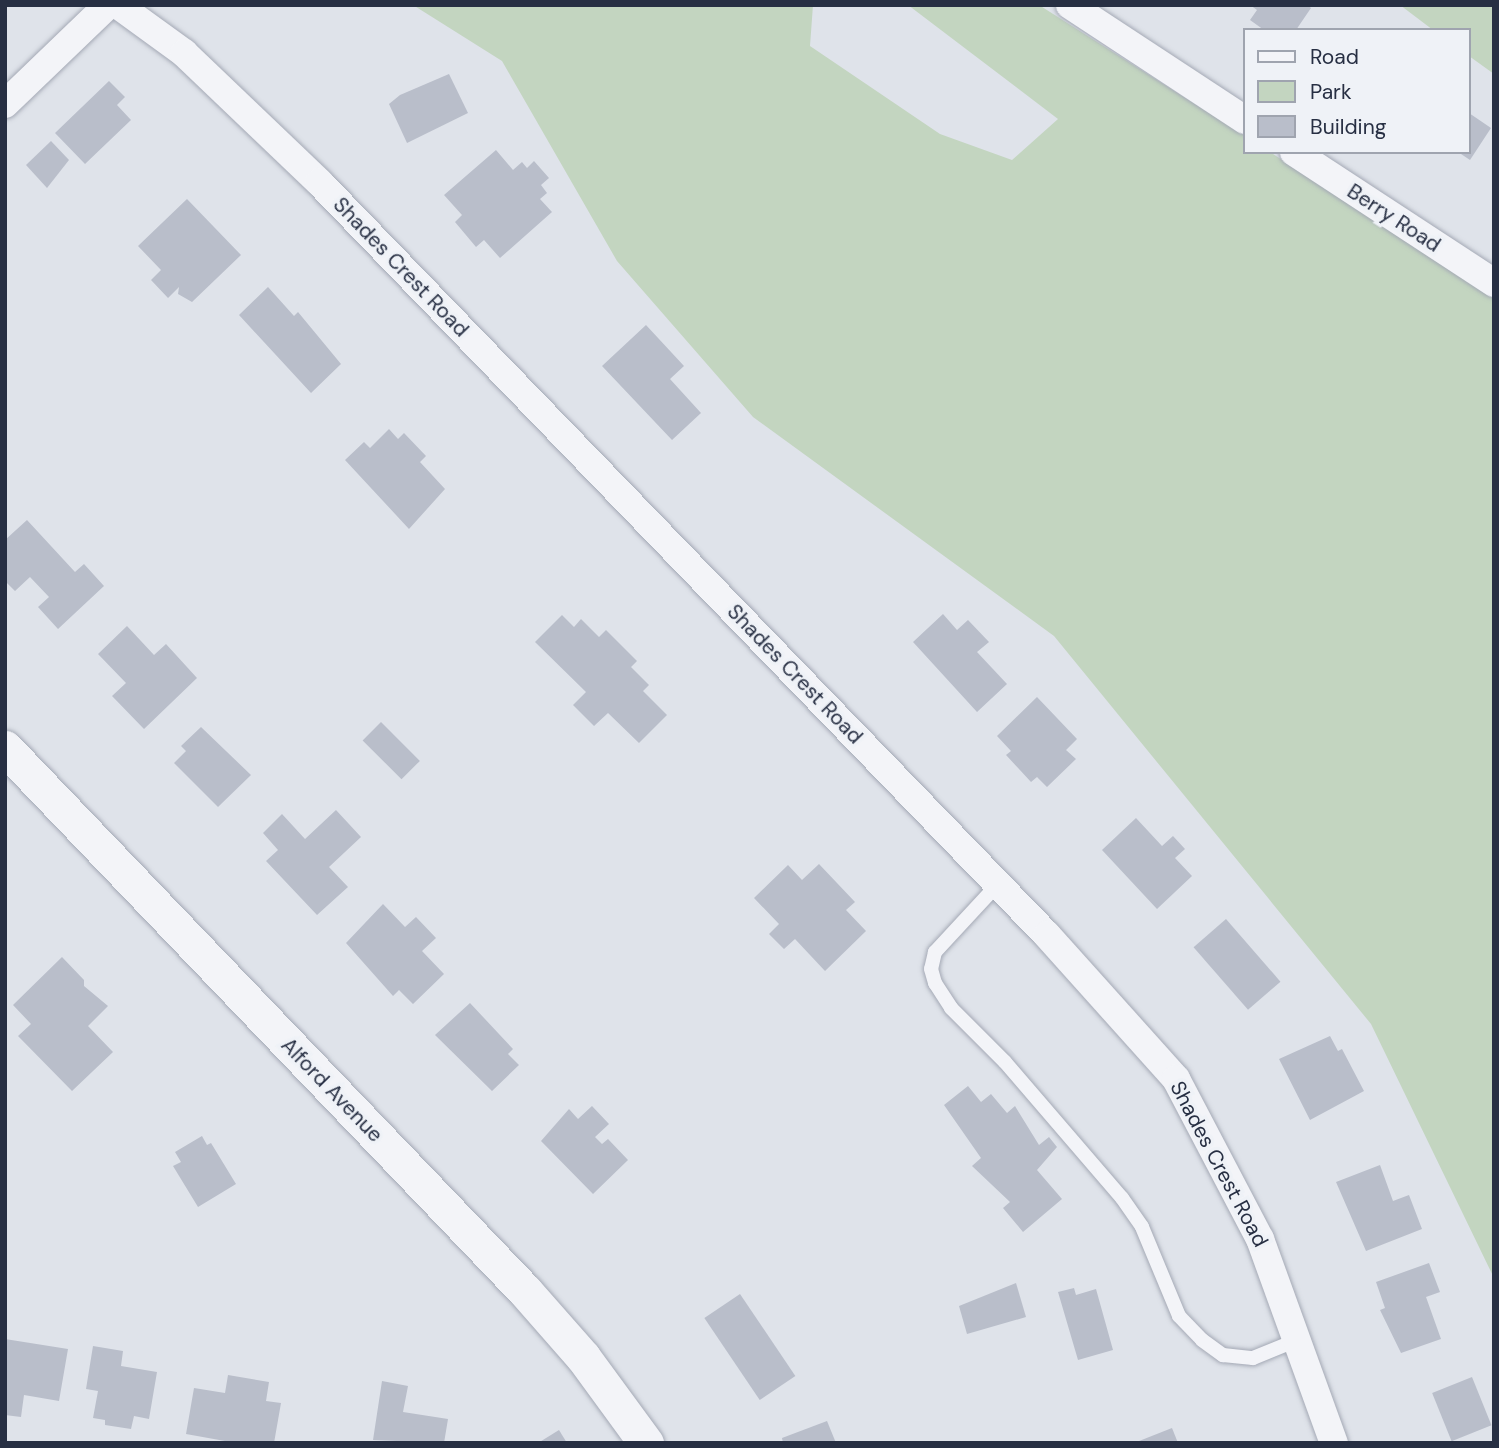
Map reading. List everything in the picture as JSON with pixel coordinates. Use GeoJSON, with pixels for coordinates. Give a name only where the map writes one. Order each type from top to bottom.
{"type":"FeatureCollection","features":[{"type":"Feature","properties":{"kind":"street"},"geometry":{"type":"LineString","coordinates":[[5,104],[108,5]]}},
{"type":"Feature","properties":{"kind":"street","name":"Shades Crest Road"},"geometry":{"type":"LineString","coordinates":[[118,5],[184,53],[319,182],[998,884],[1176,1079],[1260,1239],[1334,1443]]}},
{"type":"Feature","properties":{"kind":"street"},"geometry":{"type":"LineString","coordinates":[[1070,5],[1244,119]]}},
{"type":"Feature","properties":{"kind":"street","name":"Berry Road"},"geometry":{"type":"LineString","coordinates":[[1297,154],[1494,283]]}},
{"type":"Feature","properties":{"kind":"street","name":"Alford Avenue"},"geometry":{"type":"LineString","coordinates":[[5,748],[525,1291],[583,1357],[646,1443]]}},
{"type":"Feature","properties":{"kind":"lane"},"geometry":{"type":"LineString","coordinates":[[998,884],[935,952],[932,969],[935,983],[951,1008],[1005,1062],[1122,1198],[1142,1227],[1179,1316],[1202,1340],[1223,1355],[1253,1358],[1297,1340]]}},
{"type":"Feature","properties":{"kind":"green space"},"geometry":{"type":"Polygon","coordinates":[[[413,5],[813,5],[810,46],[940,134],[1012,160],[1058,119],[908,5],[1039,5],[1244,135],[1244,154],[1273,154],[1494,299],[1494,1278],[1371,1024],[1054,636],[753,417],[617,261],[502,61],[413,5]]]}},
{"type":"Feature","properties":{"kind":"green space"},"geometry":{"type":"Polygon","coordinates":[[[1400,5],[1494,5],[1494,74],[1471,57],[1471,28],[1430,28],[1400,5]]]}},
{"type":"Feature","properties":{"kind":"building"},"geometry":{"type":"Polygon","coordinates":[[[1250,5],[1307,5],[1311,8],[1297,28],[1261,28],[1250,20],[1257,10],[1250,5]]]}},
{"type":"Feature","properties":{"kind":"building"},"geometry":{"type":"Polygon","coordinates":[[[449,74],[468,113],[407,143],[389,104],[400,95],[449,74]]]}},
{"type":"Feature","properties":{"kind":"building"},"geometry":{"type":"Polygon","coordinates":[[[109,81],[125,97],[117,105],[131,120],[85,164],[55,133],[109,81]]]}},
{"type":"Feature","properties":{"kind":"building"},"geometry":{"type":"Polygon","coordinates":[[[1471,114],[1491,128],[1470,160],[1461,154],[1471,154],[1471,114]]]}},
{"type":"Feature","properties":{"kind":"building"},"geometry":{"type":"Polygon","coordinates":[[[51,141],[69,160],[47,188],[26,165],[51,141]]]}},
{"type":"Feature","properties":{"kind":"building"},"geometry":{"type":"Polygon","coordinates":[[[496,150],[513,170],[522,162],[527,168],[534,161],[549,178],[541,185],[547,193],[540,199],[552,212],[500,258],[484,240],[476,247],[455,222],[462,215],[444,195],[496,150]]]}},
{"type":"Feature","properties":{"kind":"building"},"geometry":{"type":"Polygon","coordinates":[[[187,199],[241,255],[192,302],[178,294],[179,287],[168,298],[151,280],[161,270],[138,246],[187,199]]]}},
{"type":"Feature","properties":{"kind":"building"},"geometry":{"type":"Polygon","coordinates":[[[268,287],[294,316],[298,312],[341,364],[311,393],[239,315],[268,287]]]}},
{"type":"Feature","properties":{"kind":"building"},"geometry":{"type":"Polygon","coordinates":[[[646,325],[684,366],[670,379],[701,413],[672,440],[602,366],[646,325]]]}},
{"type":"Feature","properties":{"kind":"building"},"geometry":{"type":"Polygon","coordinates":[[[389,429],[398,439],[404,433],[426,456],[420,462],[445,489],[409,529],[345,460],[364,442],[370,448],[389,429]]]}},
{"type":"Feature","properties":{"kind":"building"},"geometry":{"type":"Polygon","coordinates":[[[27,520],[75,572],[84,564],[104,586],[58,629],[38,607],[49,597],[30,577],[15,591],[5,581],[5,540],[27,520]]]}},
{"type":"Feature","properties":{"kind":"building"},"geometry":{"type":"Polygon","coordinates":[[[943,614],[957,630],[968,620],[989,642],[977,652],[1007,684],[977,712],[913,642],[943,614]]]}},
{"type":"Feature","properties":{"kind":"building"},"geometry":{"type":"Polygon","coordinates":[[[562,615],[574,627],[581,619],[599,637],[606,630],[637,661],[631,667],[649,685],[643,691],[667,715],[639,743],[608,713],[594,726],[573,705],[586,692],[535,642],[562,615]]]}},
{"type":"Feature","properties":{"kind":"building"},"geometry":{"type":"Polygon","coordinates":[[[127,626],[154,655],[166,644],[197,678],[144,729],[112,696],[126,683],[98,654],[127,626]]]}},
{"type":"Feature","properties":{"kind":"building"},"geometry":{"type":"Polygon","coordinates":[[[1037,697],[1077,739],[1066,750],[1076,759],[1047,787],[1037,777],[1031,782],[1006,755],[1011,751],[997,736],[1037,697]]]}},
{"type":"Feature","properties":{"kind":"building"},"geometry":{"type":"Polygon","coordinates":[[[381,722],[420,761],[402,779],[363,740],[381,722]]]}},
{"type":"Feature","properties":{"kind":"building"},"geometry":{"type":"Polygon","coordinates":[[[201,727],[251,775],[218,807],[174,763],[186,751],[181,746],[201,727]]]}},
{"type":"Feature","properties":{"kind":"building"},"geometry":{"type":"Polygon","coordinates":[[[336,810],[361,837],[329,867],[348,887],[317,915],[266,861],[278,850],[263,833],[282,814],[305,839],[336,810]]]}},
{"type":"Feature","properties":{"kind":"building"},"geometry":{"type":"Polygon","coordinates":[[[1136,818],[1162,846],[1173,836],[1185,849],[1175,858],[1192,876],[1157,909],[1102,850],[1136,818]]]}},
{"type":"Feature","properties":{"kind":"building"},"geometry":{"type":"Polygon","coordinates":[[[819,864],[855,902],[846,910],[866,931],[825,971],[795,939],[784,949],[769,934],[779,924],[754,898],[788,865],[802,880],[819,864]]]}},
{"type":"Feature","properties":{"kind":"building"},"geometry":{"type":"Polygon","coordinates":[[[383,904],[405,927],[416,917],[436,938],[422,951],[444,974],[413,1004],[399,990],[393,996],[346,943],[383,904]]]}},
{"type":"Feature","properties":{"kind":"building"},"geometry":{"type":"Polygon","coordinates":[[[1226,919],[1280,982],[1248,1010],[1194,947],[1226,919]]]}},
{"type":"Feature","properties":{"kind":"building"},"geometry":{"type":"Polygon","coordinates":[[[62,957],[84,980],[84,986],[108,1006],[88,1026],[113,1052],[72,1091],[18,1036],[31,1024],[13,1005],[62,957]]]}},
{"type":"Feature","properties":{"kind":"building"},"geometry":{"type":"Polygon","coordinates":[[[470,1003],[513,1049],[508,1054],[519,1065],[492,1091],[435,1035],[470,1003]]]}},
{"type":"Feature","properties":{"kind":"building"},"geometry":{"type":"Polygon","coordinates":[[[1330,1036],[1338,1051],[1342,1049],[1364,1091],[1310,1120],[1279,1059],[1330,1036]]]}},
{"type":"Feature","properties":{"kind":"building"},"geometry":{"type":"Polygon","coordinates":[[[968,1086],[981,1102],[991,1094],[1007,1113],[1015,1106],[1039,1145],[1049,1137],[1057,1147],[1037,1170],[1062,1199],[1023,1232],[1003,1208],[1010,1202],[972,1166],[981,1158],[944,1105],[968,1086]]]}},
{"type":"Feature","properties":{"kind":"building"},"geometry":{"type":"Polygon","coordinates":[[[592,1106],[609,1124],[595,1137],[602,1144],[608,1139],[628,1160],[593,1194],[541,1141],[569,1109],[578,1119],[592,1106]]]}},
{"type":"Feature","properties":{"kind":"building"},"geometry":{"type":"Polygon","coordinates":[[[202,1136],[207,1145],[211,1143],[236,1184],[198,1207],[173,1166],[181,1162],[175,1152],[202,1136]]]}},
{"type":"Feature","properties":{"kind":"building"},"geometry":{"type":"Polygon","coordinates":[[[1380,1165],[1393,1201],[1409,1195],[1422,1229],[1366,1251],[1336,1182],[1380,1165]]]}},
{"type":"Feature","properties":{"kind":"building"},"geometry":{"type":"Polygon","coordinates":[[[1429,1263],[1440,1292],[1426,1297],[1441,1339],[1401,1353],[1380,1310],[1385,1308],[1376,1282],[1429,1263]]]}},
{"type":"Feature","properties":{"kind":"building"},"geometry":{"type":"Polygon","coordinates":[[[1016,1283],[1026,1317],[967,1334],[959,1306],[1016,1283]]]}},
{"type":"Feature","properties":{"kind":"building"},"geometry":{"type":"Polygon","coordinates":[[[1074,1288],[1076,1295],[1096,1289],[1113,1350],[1078,1360],[1058,1292],[1074,1288]]]}},
{"type":"Feature","properties":{"kind":"building"},"geometry":{"type":"Polygon","coordinates":[[[740,1294],[795,1376],[760,1400],[704,1318],[740,1294]]]}},
{"type":"Feature","properties":{"kind":"building"},"geometry":{"type":"Polygon","coordinates":[[[5,1339],[68,1349],[59,1401],[24,1395],[21,1417],[5,1415],[5,1339]]]}},
{"type":"Feature","properties":{"kind":"building"},"geometry":{"type":"Polygon","coordinates":[[[93,1346],[123,1351],[121,1366],[157,1372],[149,1419],[134,1416],[131,1429],[105,1425],[105,1420],[93,1418],[98,1391],[86,1389],[93,1346]]]}},
{"type":"Feature","properties":{"kind":"building"},"geometry":{"type":"Polygon","coordinates":[[[228,1375],[269,1382],[266,1401],[281,1403],[274,1443],[236,1443],[186,1434],[194,1388],[225,1393],[228,1375]]]}},
{"type":"Feature","properties":{"kind":"building"},"geometry":{"type":"Polygon","coordinates":[[[1472,1377],[1491,1425],[1452,1441],[1432,1393],[1472,1377]]]}},
{"type":"Feature","properties":{"kind":"building"},"geometry":{"type":"Polygon","coordinates":[[[382,1381],[408,1386],[403,1412],[448,1419],[444,1443],[373,1440],[382,1381]]]}},
{"type":"Feature","properties":{"kind":"building"},"geometry":{"type":"Polygon","coordinates":[[[827,1421],[836,1443],[783,1443],[782,1438],[827,1421]]]}},
{"type":"Feature","properties":{"kind":"building"},"geometry":{"type":"Polygon","coordinates":[[[1172,1428],[1178,1443],[1134,1443],[1172,1428]]]}},
{"type":"Feature","properties":{"kind":"building"},"geometry":{"type":"Polygon","coordinates":[[[559,1430],[567,1443],[538,1443],[559,1430]]]}}]}
